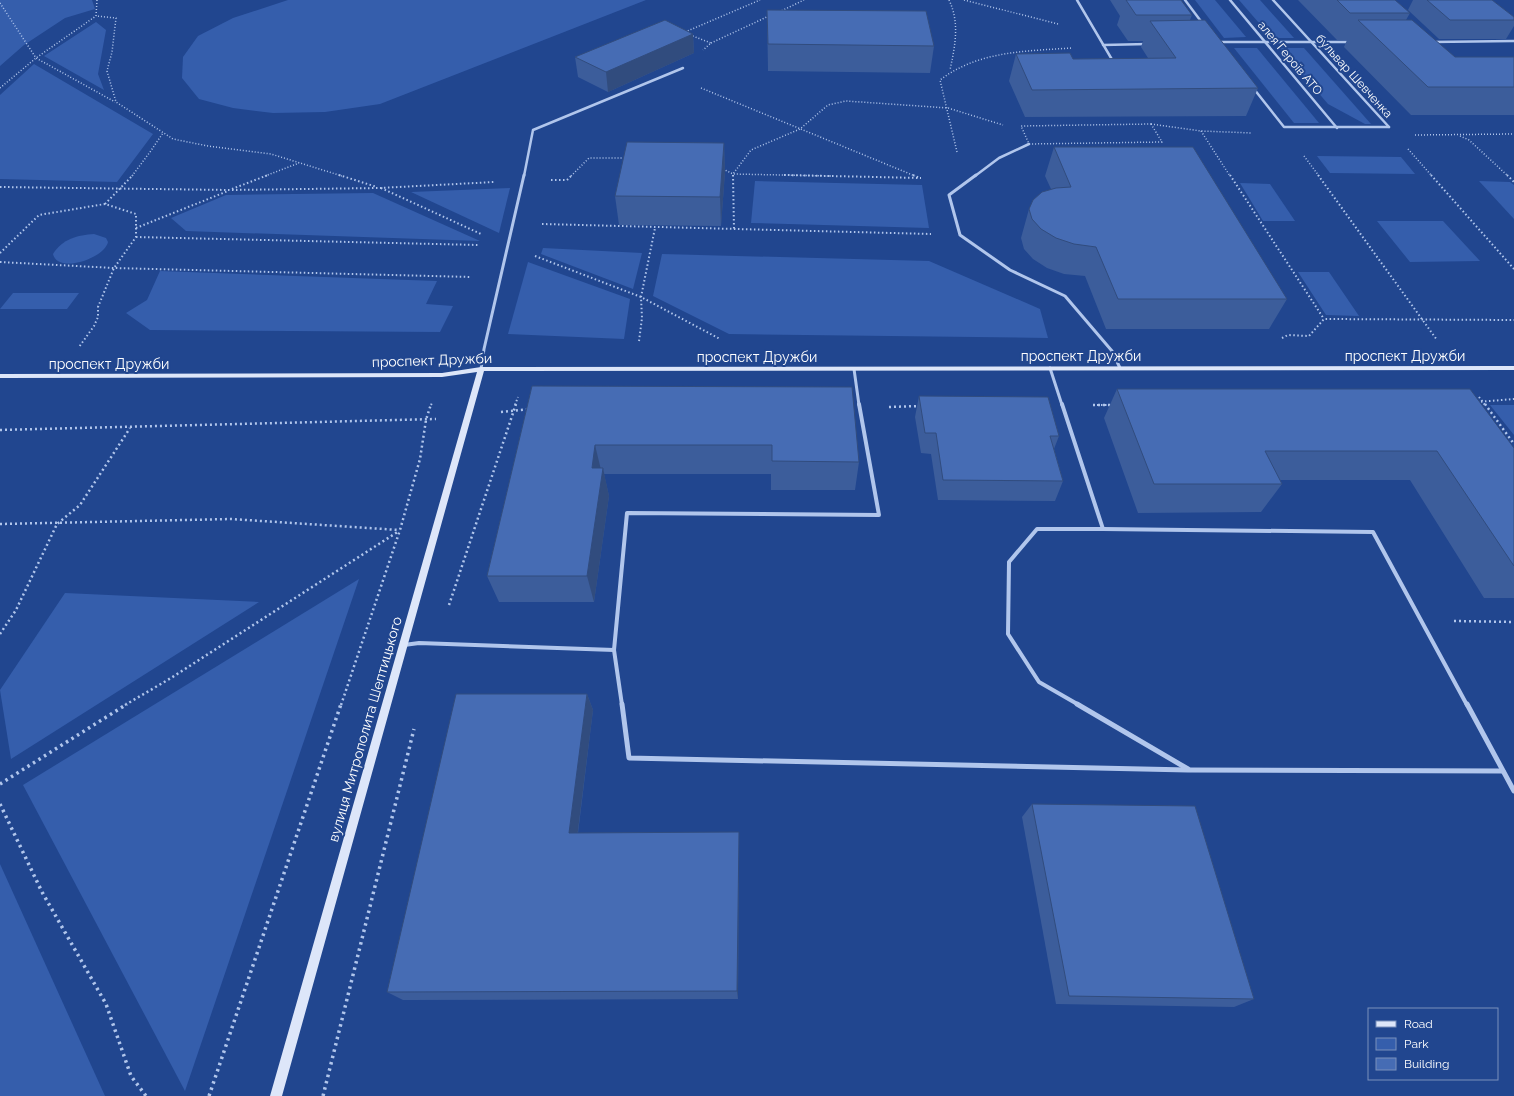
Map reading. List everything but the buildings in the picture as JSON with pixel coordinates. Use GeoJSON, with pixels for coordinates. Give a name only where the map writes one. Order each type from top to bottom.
{"type":"FeatureCollection","features":[{"type":"Feature","properties":{"kind":"street"},"geometry":{"type":"LineString","coordinates":[[1077,0],[1116,68]]}},
{"type":"Feature","properties":{"kind":"street"},"geometry":{"type":"LineString","coordinates":[[1185,0],[1204,24]]}},
{"type":"Feature","properties":{"kind":"street","name":"алея Героїв АТО"},"geometry":{"type":"LineString","coordinates":[[1230,0],[1337,128]]}},
{"type":"Feature","properties":{"kind":"street","name":"бульвар Шевченка"},"geometry":{"type":"LineString","coordinates":[[1273,0],[1389,127]]}},
{"type":"Feature","properties":{"kind":"street"},"geometry":{"type":"LineString","coordinates":[[1425,42],[1514,41]]}},
{"type":"Feature","properties":{"kind":"street"},"geometry":{"type":"LineString","coordinates":[[1211,42],[1356,42]]}},
{"type":"Feature","properties":{"kind":"street"},"geometry":{"type":"LineString","coordinates":[[1217,42],[1222,48]]}},
{"type":"Feature","properties":{"kind":"street"},"geometry":{"type":"LineString","coordinates":[[1103,45],[1150,44]]}},
{"type":"Feature","properties":{"kind":"street"},"geometry":{"type":"LineString","coordinates":[[481,370],[484,349],[514,223],[533,130],[683,68]]}},
{"type":"Feature","properties":{"kind":"street"},"geometry":{"type":"LineString","coordinates":[[1250,85],[1284,128]]}},
{"type":"Feature","properties":{"kind":"street","name":"бульвар Шевченка"},"geometry":{"type":"LineString","coordinates":[[1284,128],[1389,127]]}},
{"type":"Feature","properties":{"kind":"street"},"geometry":{"type":"LineString","coordinates":[[1029,144],[999,158],[949,195],[960,235],[1010,270],[1065,296],[1112,351],[1120,368]]}},
{"type":"Feature","properties":{"kind":"street"},"geometry":{"type":"LineString","coordinates":[[1050,368],[1103,529]]}},
{"type":"Feature","properties":{"kind":"street","name":"проспект Дружби"},"geometry":{"type":"LineString","coordinates":[[0,376],[442,375],[481,370],[525,369],[1514,368]]}},
{"type":"Feature","properties":{"kind":"street"},"geometry":{"type":"LineString","coordinates":[[854,369],[859,407],[879,515],[626,513],[614,650],[629,758],[1188,770],[1503,771]]}},
{"type":"Feature","properties":{"kind":"street","name":"вулиця Митрополита Шептицького"},"geometry":{"type":"LineString","coordinates":[[276,1096],[469,417],[481,370]]}},
{"type":"Feature","properties":{"kind":"street"},"geometry":{"type":"LineString","coordinates":[[1188,770],[1039,682],[1008,634],[1009,562],[1037,529],[1374,532],[1514,791]]}},
{"type":"Feature","properties":{"kind":"street"},"geometry":{"type":"LineString","coordinates":[[403,645],[419,643],[436,645],[614,650]]}},
{"type":"Feature","properties":{"kind":"path"},"geometry":{"type":"LineString","coordinates":[[96,16],[97,0]]}},
{"type":"Feature","properties":{"kind":"path"},"geometry":{"type":"LineString","coordinates":[[711,43],[683,32],[760,0]]}},
{"type":"Feature","properties":{"kind":"path"},"geometry":{"type":"LineString","coordinates":[[683,68],[711,43],[804,0]]}},
{"type":"Feature","properties":{"kind":"path"},"geometry":{"type":"LineString","coordinates":[[949,0],[954,7],[957,34],[950,70]]}},
{"type":"Feature","properties":{"kind":"path"},"geometry":{"type":"LineString","coordinates":[[964,0],[1066,26],[1103,45]]}},
{"type":"Feature","properties":{"kind":"path"},"geometry":{"type":"LineString","coordinates":[[0,3],[36,58],[116,102],[174,139],[208,146],[271,154],[380,188],[508,246],[641,297],[726,342]]}},
{"type":"Feature","properties":{"kind":"path"},"geometry":{"type":"LineString","coordinates":[[0,88],[36,58],[96,16],[116,18],[112,52],[107,71],[116,102]]}},
{"type":"Feature","properties":{"kind":"path"},"geometry":{"type":"LineString","coordinates":[[964,184],[948,108],[940,80],[950,70],[997,54],[1103,45]]}},
{"type":"Feature","properties":{"kind":"path"},"geometry":{"type":"LineString","coordinates":[[668,75],[921,178],[733,174],[720,167]]}},
{"type":"Feature","properties":{"kind":"path"},"geometry":{"type":"LineString","coordinates":[[734,229],[733,174],[751,150],[800,129],[828,105],[846,101],[948,108],[1007,126]]}},
{"type":"Feature","properties":{"kind":"path"},"geometry":{"type":"LineString","coordinates":[[1151,124],[1162,142],[1029,144],[1024,132],[1021,126],[1151,124]]}},
{"type":"Feature","properties":{"kind":"path"},"geometry":{"type":"LineString","coordinates":[[1389,127],[1514,269]]}},
{"type":"Feature","properties":{"kind":"path"},"geometry":{"type":"LineString","coordinates":[[1284,128],[1457,368],[1512,439],[1514,444]]}},
{"type":"Feature","properties":{"kind":"path"},"geometry":{"type":"LineString","coordinates":[[1018,130],[1024,132]]}},
{"type":"Feature","properties":{"kind":"path"},"geometry":{"type":"LineString","coordinates":[[1201,131],[1324,319]]}},
{"type":"Feature","properties":{"kind":"path"},"geometry":{"type":"LineString","coordinates":[[105,204],[122,187],[151,153],[163,133]]}},
{"type":"Feature","properties":{"kind":"path"},"geometry":{"type":"LineString","coordinates":[[1457,135],[1469,140],[1514,182]]}},
{"type":"Feature","properties":{"kind":"path"},"geometry":{"type":"LineString","coordinates":[[0,187],[122,187],[230,190],[380,188],[523,180],[567,180],[589,158],[629,158]]}},
{"type":"Feature","properties":{"kind":"path"},"geometry":{"type":"LineString","coordinates":[[136,228],[299,163]]}},
{"type":"Feature","properties":{"kind":"path"},"geometry":{"type":"LineString","coordinates":[[0,253],[39,215],[105,204],[136,214],[136,237],[114,268],[98,307],[98,317],[94,326],[79,348]]}},
{"type":"Feature","properties":{"kind":"path"},"geometry":{"type":"LineString","coordinates":[[514,223],[655,228],[960,235]]}},
{"type":"Feature","properties":{"kind":"path"},"geometry":{"type":"LineString","coordinates":[[638,343],[642,318],[641,297],[655,228]]}},
{"type":"Feature","properties":{"kind":"path"},"geometry":{"type":"LineString","coordinates":[[136,237],[508,246]]}},
{"type":"Feature","properties":{"kind":"path"},"geometry":{"type":"LineString","coordinates":[[0,262],[114,268],[501,278]]}},
{"type":"Feature","properties":{"kind":"path"},"geometry":{"type":"LineString","coordinates":[[436,645],[515,410],[525,369]]}},
{"type":"Feature","properties":{"kind":"path"},"geometry":{"type":"LineString","coordinates":[[209,1096],[400,530],[420,459],[426,420],[442,375]]}},
{"type":"Feature","properties":{"kind":"path"},"geometry":{"type":"LineString","coordinates":[[1474,402],[1514,399]]}},
{"type":"Feature","properties":{"kind":"path"},"geometry":{"type":"LineString","coordinates":[[1062,405],[1118,405]]}},
{"type":"Feature","properties":{"kind":"path"},"geometry":{"type":"LineString","coordinates":[[859,407],[922,406]]}},
{"type":"Feature","properties":{"kind":"path"},"geometry":{"type":"LineString","coordinates":[[0,430],[426,420],[469,417],[515,410],[531,410]]}},
{"type":"Feature","properties":{"kind":"path"},"geometry":{"type":"LineString","coordinates":[[0,634],[16,610],[57,524],[80,505],[130,428]]}},
{"type":"Feature","properties":{"kind":"path"},"geometry":{"type":"LineString","coordinates":[[0,524],[57,524],[231,519],[400,530]]}},
{"type":"Feature","properties":{"kind":"path"},"geometry":{"type":"LineString","coordinates":[[0,784],[107,716],[171,678],[400,530]]}},
{"type":"Feature","properties":{"kind":"path"},"geometry":{"type":"LineString","coordinates":[[1421,620],[1514,622]]}},
{"type":"Feature","properties":{"kind":"path"},"geometry":{"type":"LineString","coordinates":[[323,1096],[416,722]]}},
{"type":"Feature","properties":{"kind":"path"},"geometry":{"type":"LineString","coordinates":[[0,804],[42,892],[106,1004],[132,1076],[146,1096]]}},
{"type":"Feature","properties":{"kind":"green space"},"geometry":{"type":"Polygon","coordinates":[[[0,0],[92,0],[95,9],[65,18],[24,45],[0,66],[0,0]]]}},
{"type":"Feature","properties":{"kind":"green space"},"geometry":{"type":"Polygon","coordinates":[[[288,0],[646,0],[380,104],[325,112],[273,113],[233,108],[199,99],[182,78],[183,57],[198,36],[233,18],[288,0]]]}},
{"type":"Feature","properties":{"kind":"green space"},"geometry":{"type":"Polygon","coordinates":[[[1195,0],[1215,0],[1246,37],[1224,38],[1195,0]]]}},
{"type":"Feature","properties":{"kind":"green space"},"geometry":{"type":"Polygon","coordinates":[[[1239,0],[1260,0],[1294,38],[1272,38],[1239,0]]]}},
{"type":"Feature","properties":{"kind":"green space"},"geometry":{"type":"Polygon","coordinates":[[[96,22],[106,30],[98,74],[104,90],[44,56],[96,22]]]}},
{"type":"Feature","properties":{"kind":"green space"},"geometry":{"type":"Polygon","coordinates":[[[1234,48],[1257,48],[1319,123],[1294,123],[1234,48]]]}},
{"type":"Feature","properties":{"kind":"green space"},"geometry":{"type":"Polygon","coordinates":[[[1280,48],[1304,48],[1371,124],[1365,124],[1328,104],[1280,48]]]}},
{"type":"Feature","properties":{"kind":"green space"},"geometry":{"type":"Polygon","coordinates":[[[34,64],[153,134],[117,182],[0,179],[0,95],[34,64]]]}},
{"type":"Feature","properties":{"kind":"green space"},"geometry":{"type":"Polygon","coordinates":[[[1317,156],[1401,157],[1415,174],[1330,173],[1317,156]]]}},
{"type":"Feature","properties":{"kind":"green space"},"geometry":{"type":"Polygon","coordinates":[[[755,181],[922,185],[929,228],[751,223],[755,181]]]}},
{"type":"Feature","properties":{"kind":"green space"},"geometry":{"type":"Polygon","coordinates":[[[1479,181],[1510,182],[1514,185],[1514,219],[1479,181]]]}},
{"type":"Feature","properties":{"kind":"green space"},"geometry":{"type":"Polygon","coordinates":[[[1240,183],[1270,184],[1295,221],[1263,221],[1240,183]]]}},
{"type":"Feature","properties":{"kind":"green space"},"geometry":{"type":"Polygon","coordinates":[[[510,188],[499,233],[411,192],[510,188]]]}},
{"type":"Feature","properties":{"kind":"green space"},"geometry":{"type":"Polygon","coordinates":[[[373,193],[480,241],[186,231],[171,218],[226,195],[373,193]]]}},
{"type":"Feature","properties":{"kind":"green space"},"geometry":{"type":"Polygon","coordinates":[[[1377,221],[1443,221],[1480,261],[1410,262],[1377,221]]]}},
{"type":"Feature","properties":{"kind":"green space"},"geometry":{"type":"Polygon","coordinates":[[[94,234],[106,238],[108,242],[105,248],[98,254],[90,259],[80,262],[63,263],[56,260],[53,254],[66,241],[82,235],[94,234]]]}},
{"type":"Feature","properties":{"kind":"green space"},"geometry":{"type":"Polygon","coordinates":[[[543,248],[642,253],[633,289],[541,254],[543,248]]]}},
{"type":"Feature","properties":{"kind":"green space"},"geometry":{"type":"Polygon","coordinates":[[[662,254],[929,261],[1040,309],[1048,338],[729,334],[653,296],[662,254]]]}},
{"type":"Feature","properties":{"kind":"green space"},"geometry":{"type":"Polygon","coordinates":[[[528,262],[630,299],[624,339],[508,334],[528,262]]]}},
{"type":"Feature","properties":{"kind":"green space"},"geometry":{"type":"Polygon","coordinates":[[[160,271],[437,281],[426,304],[453,306],[440,332],[150,330],[126,313],[147,300],[160,271]]]}},
{"type":"Feature","properties":{"kind":"green space"},"geometry":{"type":"Polygon","coordinates":[[[1298,272],[1329,272],[1359,316],[1326,315],[1298,272]]]}},
{"type":"Feature","properties":{"kind":"green space"},"geometry":{"type":"Polygon","coordinates":[[[13,293],[79,293],[67,309],[0,309],[13,293]]]}},
{"type":"Feature","properties":{"kind":"green space"},"geometry":{"type":"Polygon","coordinates":[[[1490,405],[1514,405],[1514,435],[1490,405]]]}},
{"type":"Feature","properties":{"kind":"green space"},"geometry":{"type":"Polygon","coordinates":[[[359,579],[185,1091],[23,785],[359,579]]]}},
{"type":"Feature","properties":{"kind":"green space"},"geometry":{"type":"Polygon","coordinates":[[[65,593],[259,602],[11,759],[0,690],[65,593]]]}},
{"type":"Feature","properties":{"kind":"green space"},"geometry":{"type":"Polygon","coordinates":[[[0,864],[105,1096],[0,1096],[0,864]]]}}]}
